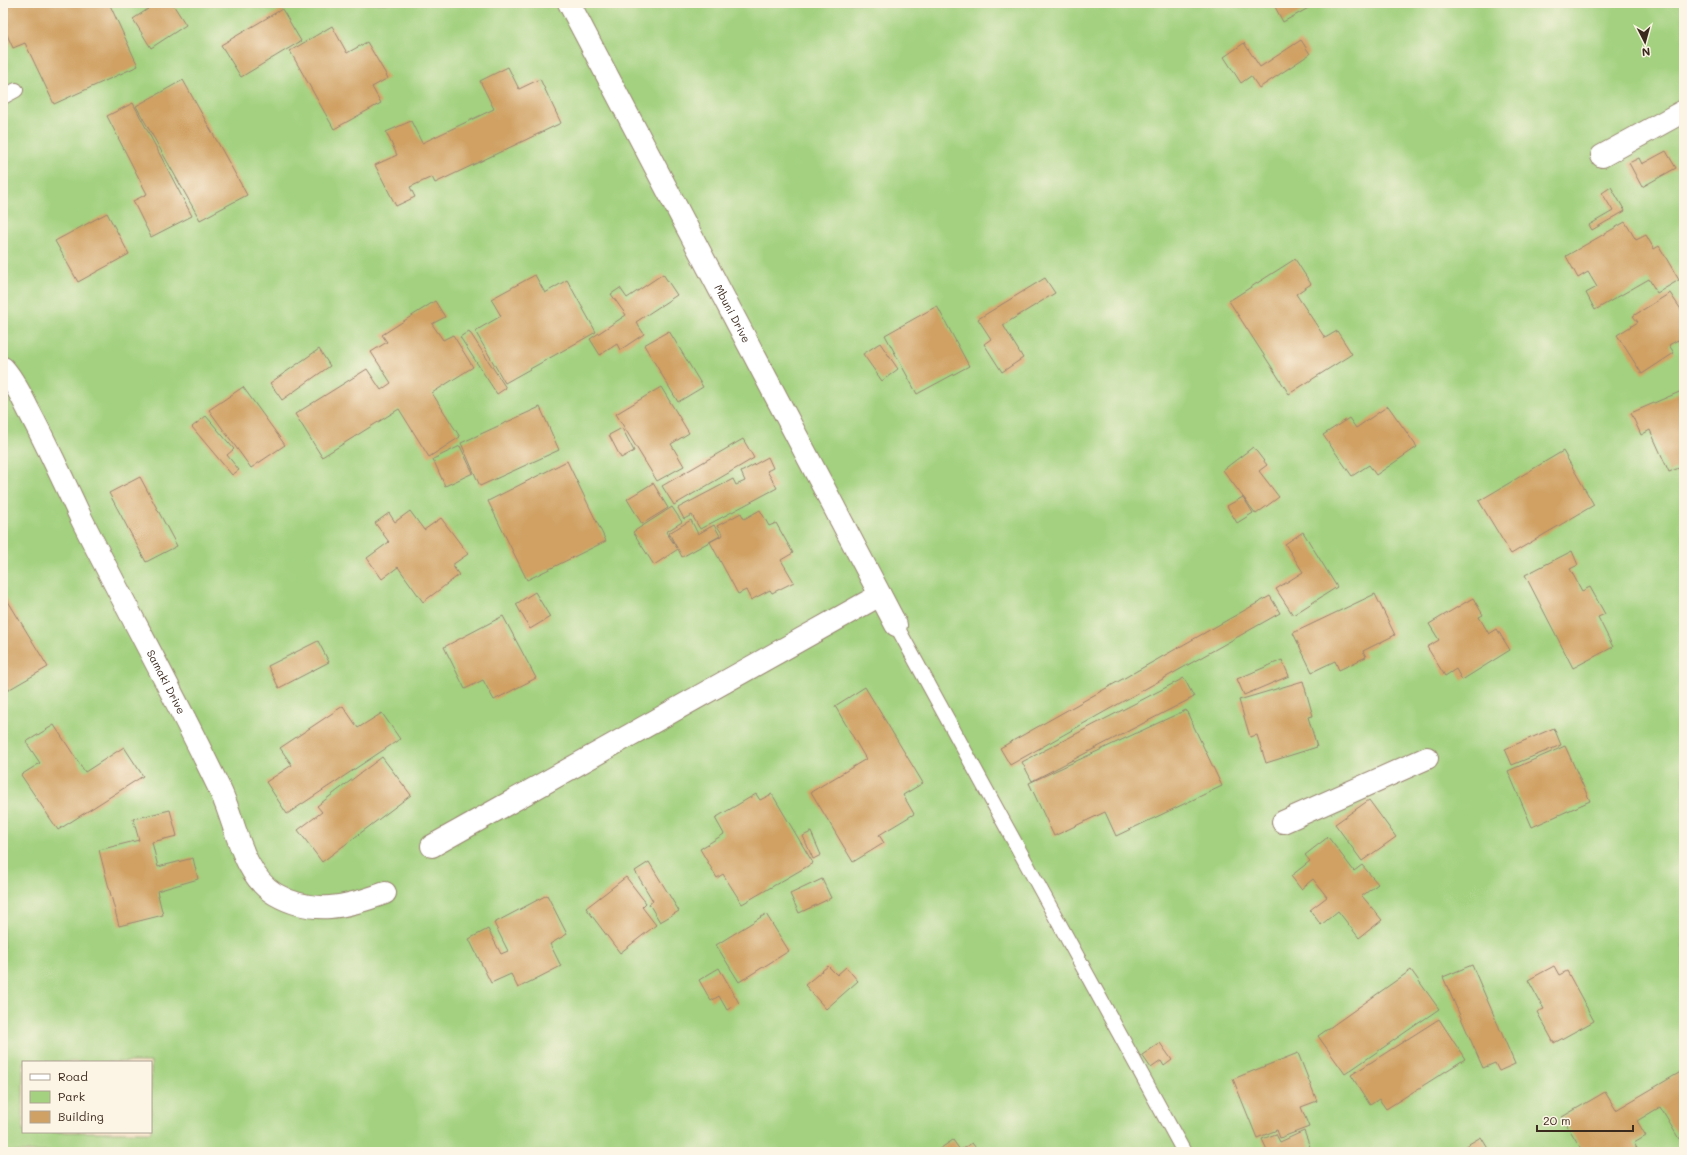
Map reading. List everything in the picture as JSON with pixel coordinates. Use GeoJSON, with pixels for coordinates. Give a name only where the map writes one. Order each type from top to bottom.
{"type":"FeatureCollection","features":[{"type":"Feature","properties":{"kind":"street","name":"Mbuni Drive"},"geometry":{"type":"LineString","coordinates":[[569,3],[896,625]]}},
{"type":"Feature","properties":{"kind":"street"},"geometry":{"type":"LineString","coordinates":[[1602,156],[1684,111]]}},
{"type":"Feature","properties":{"kind":"street","name":"Samaki Drive"},"geometry":{"type":"LineString","coordinates":[[3,368],[11,377],[130,613],[186,720],[222,794],[248,862],[260,882],[275,894],[299,904],[323,907],[353,905],[385,893]]}},
{"type":"Feature","properties":{"kind":"street"},"geometry":{"type":"LineString","coordinates":[[432,846],[880,595]]}},
{"type":"Feature","properties":{"kind":"street"},"geometry":{"type":"LineString","coordinates":[[1283,822],[1427,758]]}},
{"type":"Feature","properties":{"kind":"lane"},"geometry":{"type":"LineString","coordinates":[[3,97],[16,90]]}},
{"type":"Feature","properties":{"kind":"lane"},"geometry":{"type":"LineString","coordinates":[[896,625],[1184,1152]]}},
{"type":"Feature","properties":{"kind":"green space"},"geometry":{"type":"Polygon","coordinates":[[[3,3],[1684,3],[1684,1152],[3,1152],[3,3]]]}},
{"type":"Feature","properties":{"kind":"building"},"geometry":{"type":"Polygon","coordinates":[[[3,3],[109,3],[138,66],[54,104],[25,43],[13,48],[3,26],[3,3]]]}},
{"type":"Feature","properties":{"kind":"building"},"geometry":{"type":"Polygon","coordinates":[[[144,3],[172,3],[186,25],[151,48],[133,19],[148,9],[144,3]]]}},
{"type":"Feature","properties":{"kind":"building"},"geometry":{"type":"Polygon","coordinates":[[[244,3],[252,3],[246,7],[244,3]]]}},
{"type":"Feature","properties":{"kind":"building"},"geometry":{"type":"Polygon","coordinates":[[[1273,3],[1310,3],[1312,6],[1283,22],[1273,3]]]}},
{"type":"Feature","properties":{"kind":"building"},"geometry":{"type":"Polygon","coordinates":[[[282,9],[301,41],[241,77],[221,45],[282,9]]]}},
{"type":"Feature","properties":{"kind":"building"},"geometry":{"type":"Polygon","coordinates":[[[332,26],[347,53],[367,42],[388,78],[372,87],[381,103],[334,129],[290,51],[332,26]]]}},
{"type":"Feature","properties":{"kind":"building"},"geometry":{"type":"Polygon","coordinates":[[[1301,40],[1310,54],[1259,88],[1251,76],[1241,83],[1224,57],[1244,43],[1260,67],[1301,40]]]}},
{"type":"Feature","properties":{"kind":"building"},"geometry":{"type":"Polygon","coordinates":[[[508,67],[519,89],[540,79],[561,123],[435,183],[432,177],[410,187],[415,197],[396,206],[375,165],[397,155],[386,132],[411,121],[422,143],[494,109],[480,81],[508,67]]]}},
{"type":"Feature","properties":{"kind":"building"},"geometry":{"type":"Polygon","coordinates":[[[183,80],[247,195],[200,220],[136,106],[183,80]]]}},
{"type":"Feature","properties":{"kind":"building"},"geometry":{"type":"Polygon","coordinates":[[[133,103],[192,216],[151,237],[133,201],[147,194],[107,116],[133,103]]]}},
{"type":"Feature","properties":{"kind":"building"},"geometry":{"type":"Polygon","coordinates":[[[1666,151],[1676,168],[1642,187],[1629,163],[1639,158],[1642,164],[1666,151]]]}},
{"type":"Feature","properties":{"kind":"building"},"geometry":{"type":"Polygon","coordinates":[[[1611,187],[1625,211],[1592,230],[1589,225],[1613,211],[1602,193],[1611,187]]]}},
{"type":"Feature","properties":{"kind":"building"},"geometry":{"type":"Polygon","coordinates":[[[107,213],[129,254],[78,282],[55,241],[107,213]]]}},
{"type":"Feature","properties":{"kind":"building"},"geometry":{"type":"Polygon","coordinates":[[[1625,222],[1636,240],[1646,235],[1654,249],[1659,246],[1679,280],[1657,293],[1649,279],[1595,310],[1586,293],[1597,287],[1588,272],[1578,278],[1566,256],[1625,222]]]}},
{"type":"Feature","properties":{"kind":"building"},"geometry":{"type":"Polygon","coordinates":[[[1295,259],[1311,284],[1296,294],[1325,338],[1337,331],[1352,354],[1289,394],[1229,301],[1295,259]]]}},
{"type":"Feature","properties":{"kind":"building"},"geometry":{"type":"Polygon","coordinates":[[[663,274],[677,295],[636,322],[644,334],[620,350],[617,344],[600,355],[590,339],[626,315],[611,294],[620,288],[627,298],[663,274]]]}},
{"type":"Feature","properties":{"kind":"building"},"geometry":{"type":"Polygon","coordinates":[[[535,275],[545,293],[567,280],[596,332],[505,383],[475,331],[501,316],[491,299],[535,275]]]}},
{"type":"Feature","properties":{"kind":"building"},"geometry":{"type":"Polygon","coordinates":[[[1045,278],[1055,293],[1003,325],[1023,358],[1002,372],[984,344],[991,339],[978,319],[1045,278]]]}},
{"type":"Feature","properties":{"kind":"building"},"geometry":{"type":"Polygon","coordinates":[[[1670,293],[1684,314],[1684,349],[1678,340],[1669,345],[1674,353],[1642,374],[1617,335],[1638,322],[1633,316],[1670,293]]]}},
{"type":"Feature","properties":{"kind":"building"},"geometry":{"type":"Polygon","coordinates":[[[435,301],[445,317],[432,324],[443,340],[453,335],[473,367],[432,393],[460,437],[429,457],[399,409],[322,457],[295,414],[367,369],[381,390],[391,383],[371,352],[387,342],[382,335],[435,301]]]}},
{"type":"Feature","properties":{"kind":"building"},"geometry":{"type":"Polygon","coordinates":[[[937,306],[969,366],[917,394],[885,335],[937,306]]]}},
{"type":"Feature","properties":{"kind":"building"},"geometry":{"type":"Polygon","coordinates":[[[469,331],[506,388],[497,394],[460,337],[469,331]]]}},
{"type":"Feature","properties":{"kind":"building"},"geometry":{"type":"Polygon","coordinates":[[[669,331],[703,387],[678,402],[644,345],[669,331]]]}},
{"type":"Feature","properties":{"kind":"building"},"geometry":{"type":"Polygon","coordinates":[[[880,343],[898,369],[882,381],[863,354],[880,343]]]}},
{"type":"Feature","properties":{"kind":"building"},"geometry":{"type":"Polygon","coordinates":[[[319,349],[330,366],[282,400],[270,383],[319,349]]]}},
{"type":"Feature","properties":{"kind":"building"},"geometry":{"type":"Polygon","coordinates":[[[243,387],[285,445],[251,468],[209,410],[243,387]]]}},
{"type":"Feature","properties":{"kind":"building"},"geometry":{"type":"Polygon","coordinates":[[[661,387],[689,433],[671,444],[684,466],[657,481],[616,414],[661,387]]]}},
{"type":"Feature","properties":{"kind":"building"},"geometry":{"type":"Polygon","coordinates":[[[1684,390],[1684,466],[1669,472],[1650,430],[1641,435],[1631,413],[1684,390]]]}},
{"type":"Feature","properties":{"kind":"building"},"geometry":{"type":"Polygon","coordinates":[[[1388,406],[1417,447],[1376,475],[1369,465],[1352,476],[1323,435],[1349,418],[1356,428],[1388,406]]]}},
{"type":"Feature","properties":{"kind":"building"},"geometry":{"type":"Polygon","coordinates":[[[540,407],[559,450],[480,486],[461,443],[540,407]]]}},
{"type":"Feature","properties":{"kind":"building"},"geometry":{"type":"Polygon","coordinates":[[[206,416],[234,449],[227,455],[239,470],[232,475],[192,427],[206,416]]]}},
{"type":"Feature","properties":{"kind":"building"},"geometry":{"type":"Polygon","coordinates":[[[622,428],[634,451],[621,458],[609,435],[622,428]]]}},
{"type":"Feature","properties":{"kind":"building"},"geometry":{"type":"Polygon","coordinates":[[[743,439],[754,458],[674,505],[662,486],[743,439]]]}},
{"type":"Feature","properties":{"kind":"building"},"geometry":{"type":"Polygon","coordinates":[[[460,446],[473,473],[445,486],[433,459],[460,446]]]}},
{"type":"Feature","properties":{"kind":"building"},"geometry":{"type":"Polygon","coordinates":[[[1253,447],[1267,465],[1259,471],[1279,497],[1256,514],[1223,470],[1253,447]]]}},
{"type":"Feature","properties":{"kind":"building"},"geometry":{"type":"Polygon","coordinates":[[[1563,451],[1594,505],[1511,554],[1479,501],[1563,451]]]}},
{"type":"Feature","properties":{"kind":"building"},"geometry":{"type":"Polygon","coordinates":[[[768,457],[773,468],[767,471],[777,488],[700,529],[692,515],[684,519],[678,508],[733,479],[736,485],[745,481],[741,472],[768,457]]]}},
{"type":"Feature","properties":{"kind":"building"},"geometry":{"type":"Polygon","coordinates":[[[567,461],[606,541],[527,580],[488,501],[567,461]]]}},
{"type":"Feature","properties":{"kind":"building"},"geometry":{"type":"Polygon","coordinates":[[[140,477],[177,546],[146,562],[109,493],[140,477]]]}},
{"type":"Feature","properties":{"kind":"building"},"geometry":{"type":"Polygon","coordinates":[[[653,483],[668,508],[642,524],[627,499],[653,483]]]}},
{"type":"Feature","properties":{"kind":"building"},"geometry":{"type":"Polygon","coordinates":[[[1243,497],[1253,513],[1237,523],[1227,506],[1243,497]]]}},
{"type":"Feature","properties":{"kind":"building"},"geometry":{"type":"Polygon","coordinates":[[[672,507],[682,522],[666,532],[677,548],[669,533],[691,520],[698,534],[714,525],[720,536],[682,557],[678,549],[654,565],[633,532],[672,507]]]}},
{"type":"Feature","properties":{"kind":"building"},"geometry":{"type":"Polygon","coordinates":[[[760,510],[769,526],[776,523],[793,553],[781,560],[794,582],[772,593],[770,590],[751,600],[746,590],[738,594],[710,542],[723,535],[717,526],[741,513],[744,519],[760,510]]]}},
{"type":"Feature","properties":{"kind":"building"},"geometry":{"type":"Polygon","coordinates":[[[410,511],[424,530],[441,518],[468,554],[452,565],[459,575],[423,602],[398,567],[382,579],[367,558],[389,542],[375,523],[389,513],[395,522],[410,511]]]}},
{"type":"Feature","properties":{"kind":"building"},"geometry":{"type":"Polygon","coordinates":[[[1303,532],[1337,587],[1293,615],[1276,589],[1303,572],[1285,544],[1303,532]]]}},
{"type":"Feature","properties":{"kind":"building"},"geometry":{"type":"Polygon","coordinates":[[[1572,551],[1578,565],[1570,569],[1582,591],[1590,587],[1605,614],[1598,617],[1613,647],[1573,668],[1525,575],[1572,551]]]}},
{"type":"Feature","properties":{"kind":"building"},"geometry":{"type":"Polygon","coordinates":[[[535,592],[550,617],[530,629],[516,604],[535,592]]]}},
{"type":"Feature","properties":{"kind":"building"},"geometry":{"type":"Polygon","coordinates":[[[3,593],[48,667],[3,693],[3,593]]]}},
{"type":"Feature","properties":{"kind":"building"},"geometry":{"type":"Polygon","coordinates":[[[1375,594],[1395,635],[1363,651],[1366,657],[1339,670],[1335,661],[1312,672],[1293,633],[1375,594]]]}},
{"type":"Feature","properties":{"kind":"building"},"geometry":{"type":"Polygon","coordinates":[[[1270,596],[1280,613],[1010,765],[1000,748],[1270,596]]]}},
{"type":"Feature","properties":{"kind":"building"},"geometry":{"type":"Polygon","coordinates":[[[1473,598],[1483,615],[1479,617],[1489,634],[1497,629],[1510,650],[1462,680],[1456,669],[1445,676],[1427,647],[1439,640],[1429,624],[1473,598]]]}},
{"type":"Feature","properties":{"kind":"building"},"geometry":{"type":"Polygon","coordinates":[[[503,616],[536,678],[494,700],[483,680],[465,689],[444,647],[503,616]]]}},
{"type":"Feature","properties":{"kind":"building"},"geometry":{"type":"Polygon","coordinates":[[[318,641],[329,662],[279,688],[268,666],[318,641]]]}},
{"type":"Feature","properties":{"kind":"building"},"geometry":{"type":"Polygon","coordinates":[[[1282,660],[1289,676],[1244,695],[1237,679],[1282,660]]]}},
{"type":"Feature","properties":{"kind":"building"},"geometry":{"type":"Polygon","coordinates":[[[1184,678],[1194,697],[1032,781],[1022,762],[1184,678]]]}},
{"type":"Feature","properties":{"kind":"building"},"geometry":{"type":"Polygon","coordinates":[[[1303,681],[1313,716],[1308,717],[1317,747],[1266,763],[1257,735],[1250,737],[1239,700],[1303,681]]]}},
{"type":"Feature","properties":{"kind":"building"},"geometry":{"type":"Polygon","coordinates":[[[865,687],[923,783],[903,795],[914,814],[879,835],[884,843],[853,862],[811,792],[866,759],[835,706],[865,687]]]}},
{"type":"Feature","properties":{"kind":"building"},"geometry":{"type":"Polygon","coordinates":[[[343,706],[358,728],[382,713],[400,739],[287,814],[266,782],[292,765],[280,748],[343,706]]]}},
{"type":"Feature","properties":{"kind":"building"},"geometry":{"type":"Polygon","coordinates":[[[1186,710],[1222,786],[1116,836],[1105,812],[1054,836],[1029,783],[1186,710]]]}},
{"type":"Feature","properties":{"kind":"building"},"geometry":{"type":"Polygon","coordinates":[[[54,725],[85,772],[124,747],[143,776],[58,830],[21,775],[40,763],[26,742],[54,725]]]}},
{"type":"Feature","properties":{"kind":"building"},"geometry":{"type":"Polygon","coordinates":[[[1554,728],[1561,745],[1512,765],[1505,749],[1554,728]]]}},
{"type":"Feature","properties":{"kind":"building"},"geometry":{"type":"Polygon","coordinates":[[[1565,746],[1590,801],[1532,827],[1508,771],[1565,746]]]}},
{"type":"Feature","properties":{"kind":"building"},"geometry":{"type":"Polygon","coordinates":[[[382,757],[411,795],[322,862],[298,830],[322,812],[317,806],[382,757]]]}},
{"type":"Feature","properties":{"kind":"building"},"geometry":{"type":"Polygon","coordinates":[[[756,794],[760,800],[772,794],[813,863],[742,904],[723,874],[717,878],[700,849],[724,834],[715,818],[756,794]]]}},
{"type":"Feature","properties":{"kind":"building"},"geometry":{"type":"Polygon","coordinates":[[[1369,800],[1396,837],[1362,861],[1335,824],[1369,800]]]}},
{"type":"Feature","properties":{"kind":"building"},"geometry":{"type":"Polygon","coordinates":[[[170,810],[177,836],[152,842],[158,867],[193,858],[198,879],[157,891],[163,915],[119,926],[99,850],[139,840],[133,819],[170,810]]]}},
{"type":"Feature","properties":{"kind":"building"},"geometry":{"type":"Polygon","coordinates":[[[811,832],[821,855],[813,859],[803,836],[811,832]]]}},
{"type":"Feature","properties":{"kind":"building"},"geometry":{"type":"Polygon","coordinates":[[[1328,837],[1354,871],[1362,865],[1378,884],[1362,896],[1382,920],[1359,938],[1338,911],[1321,925],[1310,910],[1327,897],[1313,879],[1301,889],[1291,876],[1310,861],[1305,855],[1328,837]]]}},
{"type":"Feature","properties":{"kind":"building"},"geometry":{"type":"Polygon","coordinates":[[[649,862],[679,911],[660,922],[649,904],[653,901],[635,871],[649,862]]]}},
{"type":"Feature","properties":{"kind":"building"},"geometry":{"type":"Polygon","coordinates":[[[626,877],[646,903],[642,907],[656,925],[620,953],[586,908],[626,877]]]}},
{"type":"Feature","properties":{"kind":"building"},"geometry":{"type":"Polygon","coordinates":[[[822,879],[831,898],[799,913],[790,894],[822,879]]]}},
{"type":"Feature","properties":{"kind":"building"},"geometry":{"type":"Polygon","coordinates":[[[547,895],[567,934],[550,944],[561,966],[518,988],[511,974],[491,983],[469,939],[488,929],[501,954],[508,951],[494,923],[547,895]]]}},
{"type":"Feature","properties":{"kind":"building"},"geometry":{"type":"Polygon","coordinates":[[[766,914],[789,951],[739,982],[716,945],[766,914]]]}},
{"type":"Feature","properties":{"kind":"building"},"geometry":{"type":"Polygon","coordinates":[[[1472,965],[1515,1064],[1499,1071],[1495,1063],[1483,1068],[1443,977],[1472,965]]]}},
{"type":"Feature","properties":{"kind":"building"},"geometry":{"type":"Polygon","coordinates":[[[828,966],[837,975],[846,967],[858,981],[826,1009],[805,985],[828,966]]]}},
{"type":"Feature","properties":{"kind":"building"},"geometry":{"type":"Polygon","coordinates":[[[1554,966],[1559,975],[1567,971],[1594,1021],[1554,1043],[1537,1012],[1544,1009],[1528,980],[1554,966]]]}},
{"type":"Feature","properties":{"kind":"building"},"geometry":{"type":"Polygon","coordinates":[[[719,968],[739,1003],[727,1010],[719,996],[711,1001],[699,980],[719,968]]]}},
{"type":"Feature","properties":{"kind":"building"},"geometry":{"type":"Polygon","coordinates":[[[1411,970],[1439,1009],[1345,1074],[1318,1036],[1411,970]]]}},
{"type":"Feature","properties":{"kind":"building"},"geometry":{"type":"Polygon","coordinates":[[[1439,1019],[1465,1059],[1386,1109],[1379,1099],[1370,1105],[1351,1075],[1439,1019]]]}},
{"type":"Feature","properties":{"kind":"building"},"geometry":{"type":"Polygon","coordinates":[[[1160,1043],[1172,1060],[1164,1066],[1161,1061],[1151,1068],[1142,1055],[1160,1043]]]}},
{"type":"Feature","properties":{"kind":"building"},"geometry":{"type":"Polygon","coordinates":[[[1298,1053],[1317,1101],[1301,1107],[1309,1127],[1280,1138],[1277,1130],[1257,1138],[1233,1079],[1298,1053]]]}},
{"type":"Feature","properties":{"kind":"building"},"geometry":{"type":"Polygon","coordinates":[[[1684,1070],[1684,1136],[1679,1139],[1660,1107],[1637,1121],[1646,1136],[1634,1143],[1639,1152],[1583,1152],[1562,1117],[1605,1092],[1616,1110],[1684,1070]]]}},
{"type":"Feature","properties":{"kind":"building"},"geometry":{"type":"Polygon","coordinates":[[[1304,1131],[1310,1147],[1304,1150],[1304,1152],[1268,1152],[1262,1139],[1276,1134],[1280,1142],[1304,1131]]]}},
{"type":"Feature","properties":{"kind":"building"},"geometry":{"type":"Polygon","coordinates":[[[1481,1137],[1490,1152],[1455,1152],[1481,1137]]]}},
{"type":"Feature","properties":{"kind":"building"},"geometry":{"type":"Polygon","coordinates":[[[953,1140],[960,1150],[972,1143],[979,1152],[935,1152],[953,1140]]]}}]}
